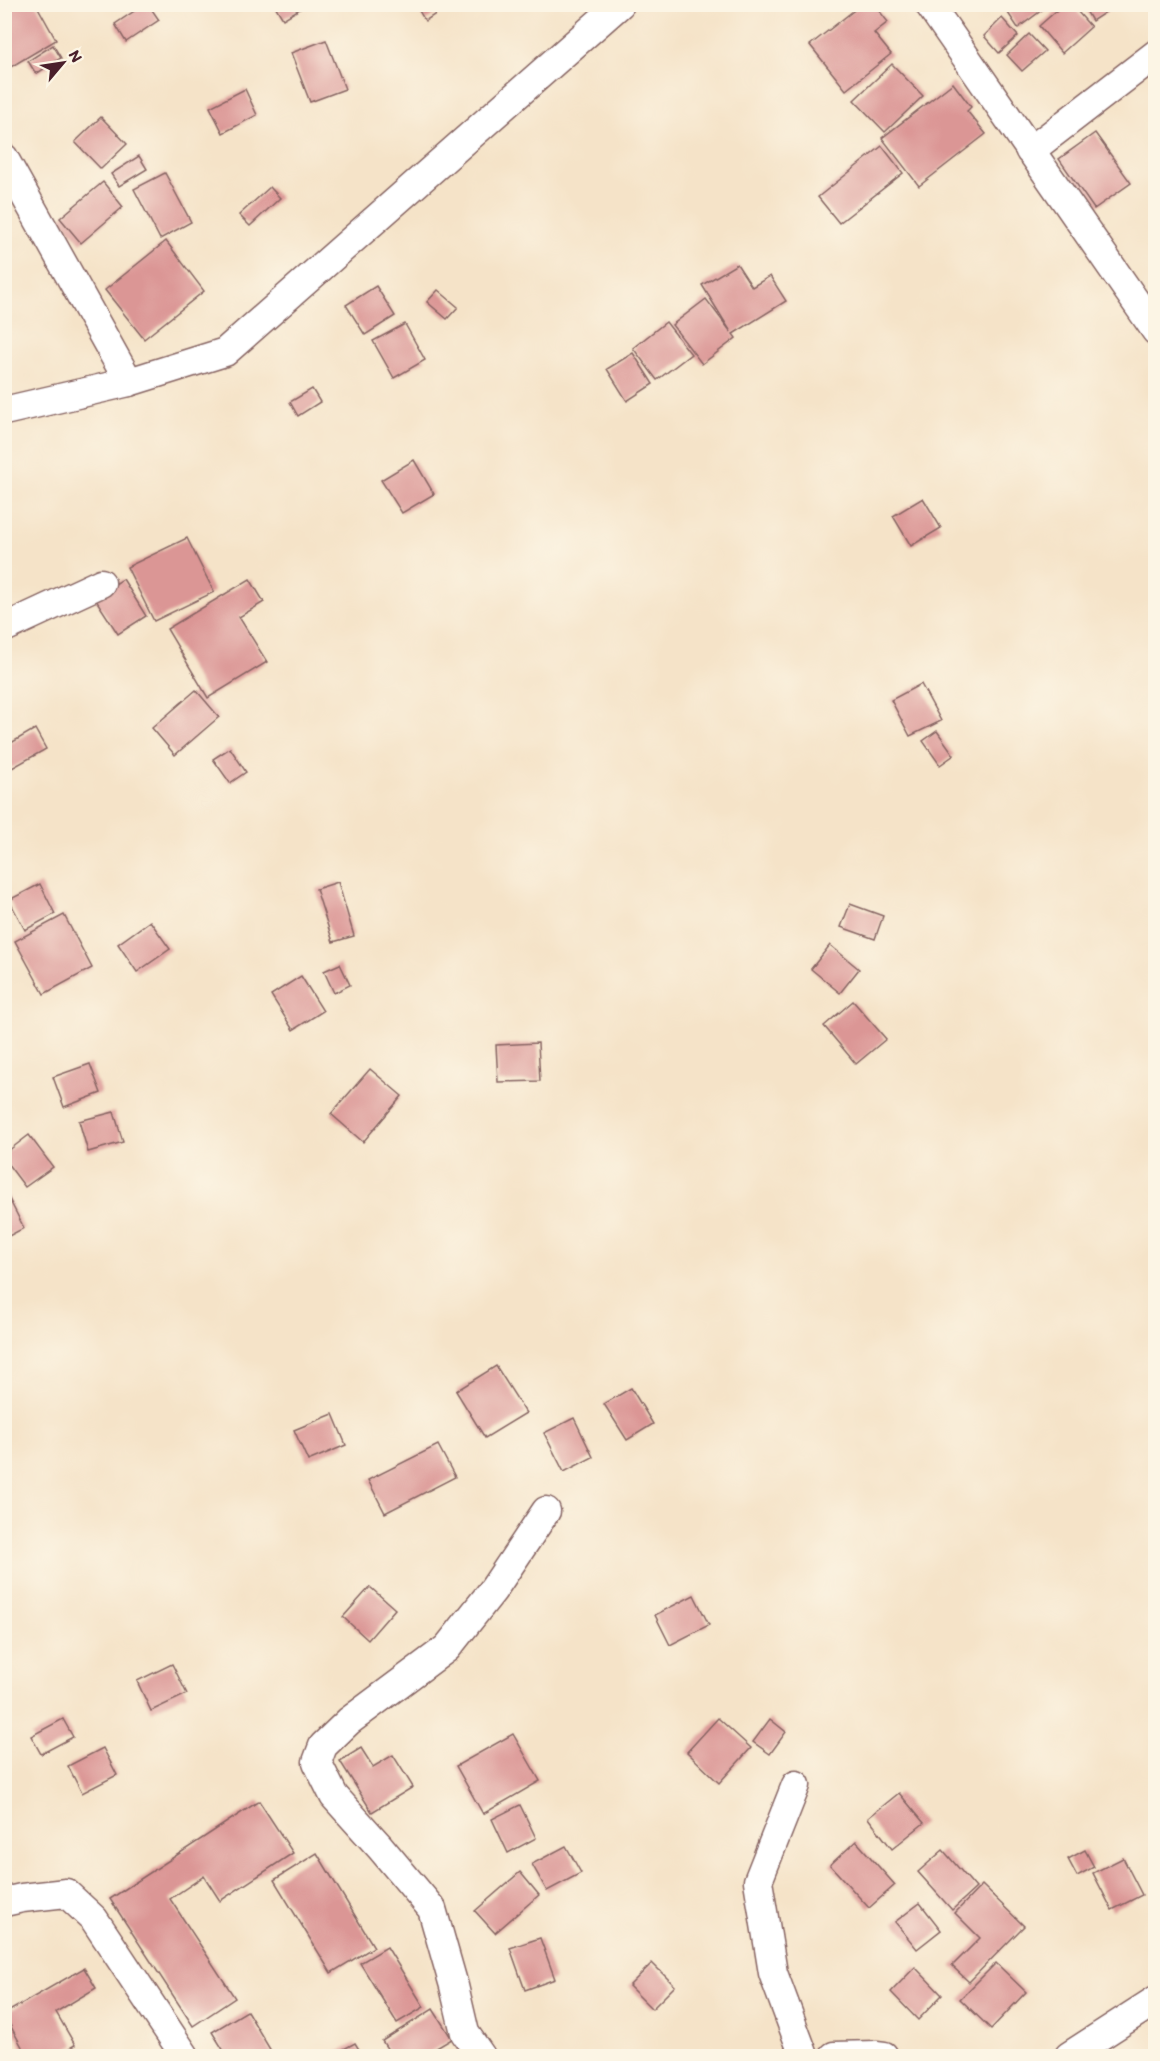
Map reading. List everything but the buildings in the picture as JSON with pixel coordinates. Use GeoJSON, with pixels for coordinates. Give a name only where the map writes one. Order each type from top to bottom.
{"type":"FeatureCollection","features":[{"type":"Feature","properties":{"kind":"street"},"geometry":{"type":"LineString","coordinates":[[4,411],[129,382],[225,352],[620,4]]}},
{"type":"Feature","properties":{"kind":"street"},"geometry":{"type":"LineString","coordinates":[[929,4],[1155,331]]}},
{"type":"Feature","properties":{"kind":"street"},"geometry":{"type":"LineString","coordinates":[[1030,151],[1155,54]]}},
{"type":"Feature","properties":{"kind":"street"},"geometry":{"type":"LineString","coordinates":[[4,158],[15,200],[129,382]]}},
{"type":"Feature","properties":{"kind":"street"},"geometry":{"type":"LineString","coordinates":[[4,628],[101,583]]}},
{"type":"Feature","properties":{"kind":"street"},"geometry":{"type":"LineString","coordinates":[[482,2056],[465,2033],[432,1909],[334,1796],[317,1762],[323,1746],[349,1721],[447,1648],[493,1590],[546,1511]]}},
{"type":"Feature","properties":{"kind":"street"},"geometry":{"type":"LineString","coordinates":[[796,1785],[758,1881],[773,1973],[804,2056]]}},
{"type":"Feature","properties":{"kind":"street"},"geometry":{"type":"LineString","coordinates":[[4,1902],[66,1893],[94,1920],[185,2056]]}},
{"type":"Feature","properties":{"kind":"street"},"geometry":{"type":"LineString","coordinates":[[1069,2056],[1155,2000]]}},
{"type":"Feature","properties":{"kind":"street"},"geometry":{"type":"LineString","coordinates":[[834,2056],[884,2056]]}}]}
